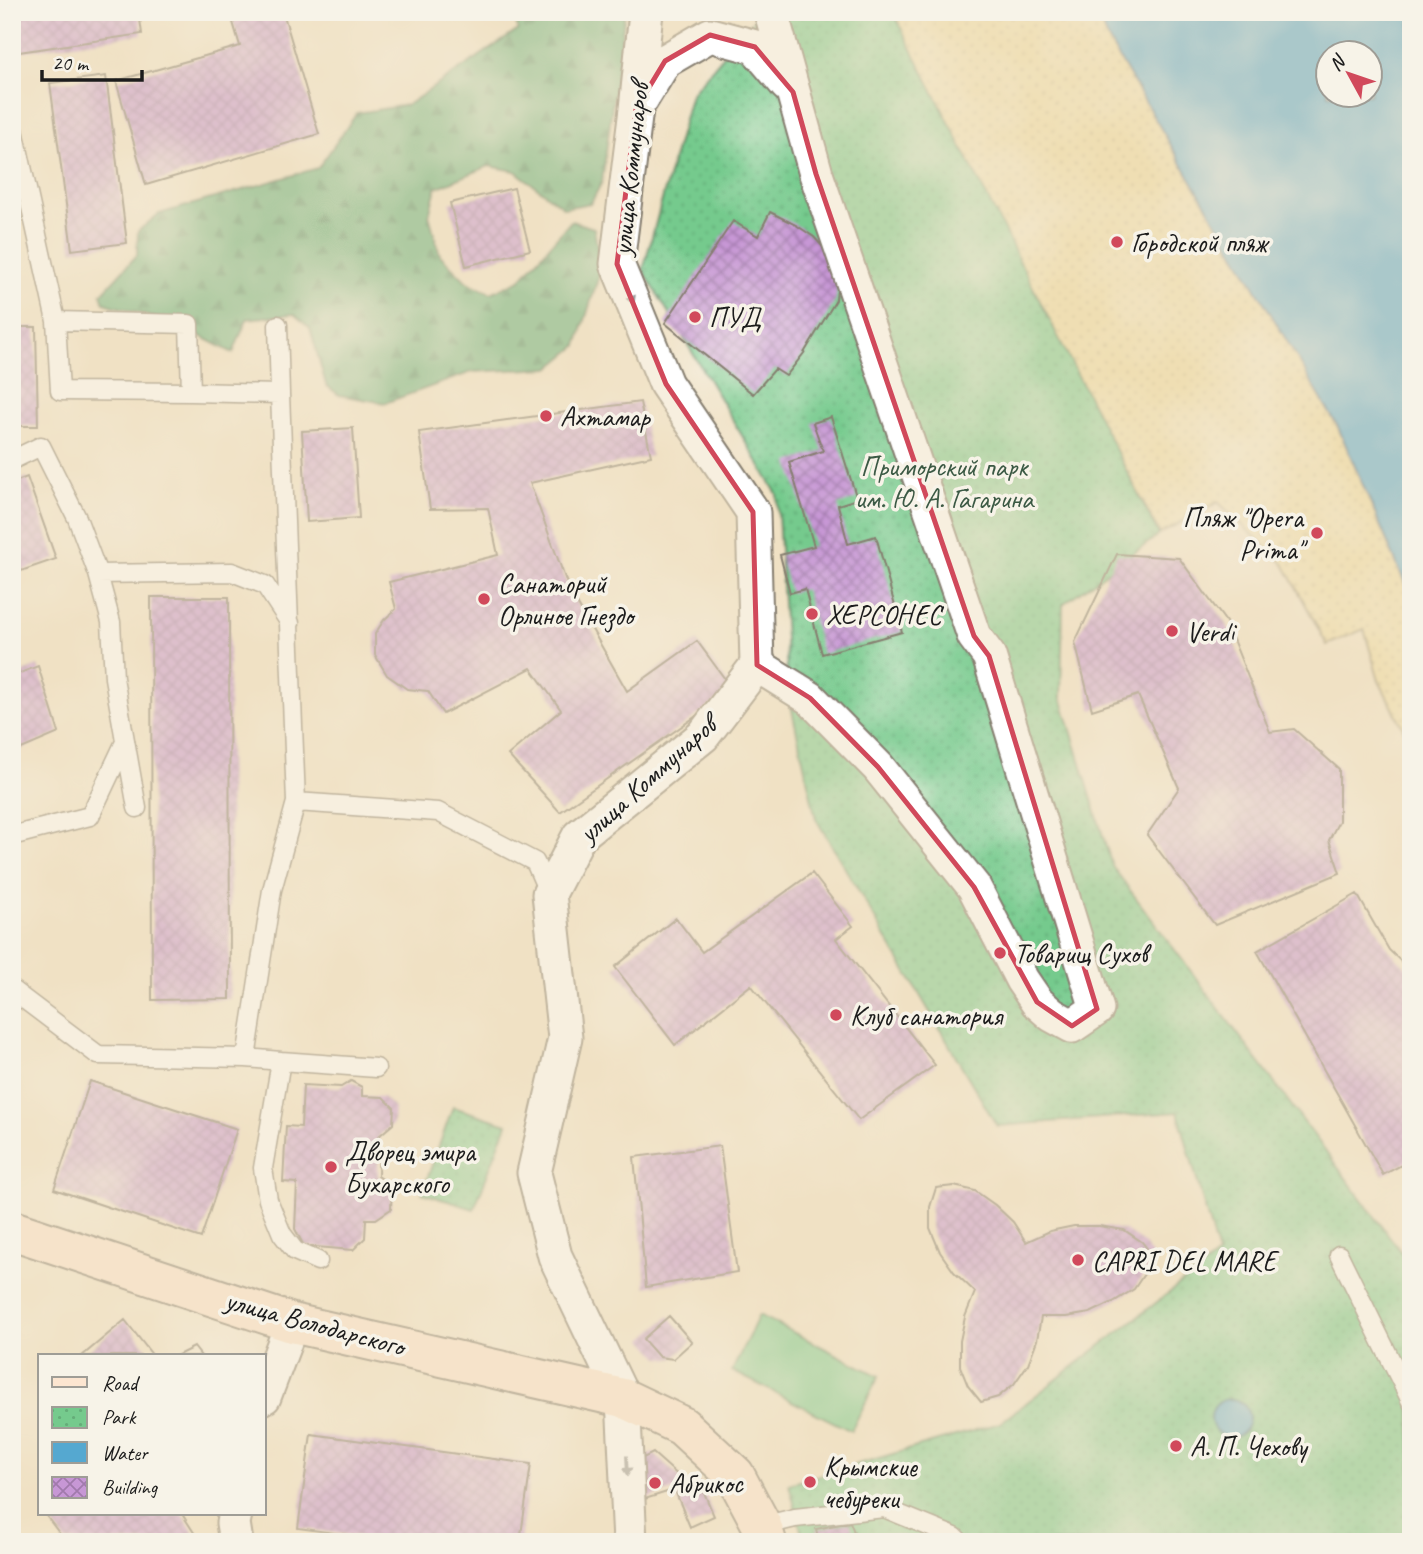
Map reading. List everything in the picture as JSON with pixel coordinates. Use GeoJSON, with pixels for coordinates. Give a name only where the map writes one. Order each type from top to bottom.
{"type":"FeatureCollection","features":[{"type":"Feature","properties":{"kind":"main road","name":"улица Володарского"},"geometry":{"type":"LineString","coordinates":[[12,1230],[292,1323],[623,1398]]}},
{"type":"Feature","properties":{"kind":"main road"},"geometry":{"type":"LineString","coordinates":[[623,1398],[682,1426],[735,1475],[764,1534]]}},
{"type":"Feature","properties":{"kind":"street","name":"улица Коммунаров"},"geometry":{"type":"LineString","coordinates":[[549,894],[579,836],[703,736],[757,665],[753,512],[666,384],[617,264],[646,12]]}},
{"type":"Feature","properties":{"kind":"street"},"geometry":{"type":"LineString","coordinates":[[757,665],[810,698],[878,767],[974,887],[1022,980],[1037,1002],[1052,1015],[1072,1026],[1097,1009],[989,656],[974,636],[816,174],[771,12]]}},
{"type":"Feature","properties":{"kind":"street"},"geometry":{"type":"LineString","coordinates":[[636,108],[665,61],[710,35],[755,47],[793,92]]}},
{"type":"Feature","properties":{"kind":"street"},"geometry":{"type":"LineString","coordinates":[[549,894],[565,1038],[534,1173],[555,1256],[623,1398],[631,1542]]}},
{"type":"Feature","properties":{"kind":"street"},"geometry":{"type":"LineString","coordinates":[[266,1392],[292,1323]]}},
{"type":"Feature","properties":{"kind":"street"},"geometry":{"type":"LineString","coordinates":[[235,1516],[236,1542]]}},
{"type":"Feature","properties":{"kind":"lane"},"geometry":{"type":"LineString","coordinates":[[12,121],[56,321],[60,391],[280,394]]}},
{"type":"Feature","properties":{"kind":"lane"},"geometry":{"type":"LineString","coordinates":[[56,321],[189,324],[191,392]]}},
{"type":"Feature","properties":{"kind":"lane"},"geometry":{"type":"LineString","coordinates":[[246,1058],[272,890],[296,802],[278,325]]}},
{"type":"Feature","properties":{"kind":"lane"},"geometry":{"type":"LineString","coordinates":[[12,460],[41,446],[77,519],[98,574],[111,622],[114,678],[137,808]]}},
{"type":"Feature","properties":{"kind":"lane"},"geometry":{"type":"LineString","coordinates":[[98,574],[232,572],[265,585],[290,623]]}},
{"type":"Feature","properties":{"kind":"lane"},"geometry":{"type":"LineString","coordinates":[[12,832],[19,834],[90,817],[124,744]]}},
{"type":"Feature","properties":{"kind":"lane"},"geometry":{"type":"LineString","coordinates":[[296,802],[438,812],[535,862],[549,894]]}},
{"type":"Feature","properties":{"kind":"lane"},"geometry":{"type":"LineString","coordinates":[[12,990],[98,1055],[246,1058],[376,1068]]}},
{"type":"Feature","properties":{"kind":"lane"},"geometry":{"type":"LineString","coordinates":[[281,1062],[262,1168],[268,1200],[282,1234],[295,1251],[318,1261]]}},
{"type":"Feature","properties":{"kind":"lane"},"geometry":{"type":"LineString","coordinates":[[1339,1255],[1411,1401]]}},
{"type":"Feature","properties":{"kind":"lane"},"geometry":{"type":"LineString","coordinates":[[764,1534],[795,1518],[884,1508],[955,1537],[960,1542]]}},
{"type":"Feature","properties":{"kind":"highlighted area"},"geometry":{"type":"Polygon","coordinates":[[[710,35],[755,47],[793,92],[816,174],[974,636],[989,656],[1097,1009],[1072,1026],[1037,1002],[974,887],[878,767],[810,698],[757,665],[753,512],[666,384],[617,264],[636,109],[665,61],[710,35]]]}},
{"type":"Feature","properties":{"kind":"green space"},"geometry":{"type":"Polygon","coordinates":[[[513,12],[625,12],[602,182],[591,203],[564,208],[515,171],[489,166],[436,188],[429,215],[440,255],[467,282],[491,293],[520,280],[571,221],[594,228],[601,269],[577,346],[550,368],[472,372],[385,403],[339,395],[326,385],[310,328],[294,314],[247,319],[233,353],[181,326],[104,303],[101,294],[137,255],[138,231],[159,214],[318,168],[357,113],[407,105],[518,30],[513,12]]]}},
{"type":"Feature","properties":{"kind":"green space","name":"Приморский парк им. Ю. А. Гагарина"},"geometry":{"type":"Polygon","coordinates":[[[760,12],[893,12],[1159,535],[1063,604],[1061,697],[1112,866],[1411,1265],[1411,1542],[804,1542],[789,1484],[1000,1423],[1218,1255],[1178,1112],[997,1126],[816,819],[788,692],[777,494],[643,270],[691,94],[760,12]]]}},
{"type":"Feature","properties":{"kind":"green space"},"geometry":{"type":"Polygon","coordinates":[[[453,1107],[507,1124],[474,1209],[422,1193],[453,1107]]]}},
{"type":"Feature","properties":{"kind":"green space"},"geometry":{"type":"Polygon","coordinates":[[[759,1315],[879,1376],[851,1431],[732,1371],[759,1315]]]}},
{"type":"Feature","properties":{"kind":"sand","name":"Городской пляж"},"geometry":{"type":"Polygon","coordinates":[[[885,12],[1097,12],[1109,41],[1338,427],[1411,597],[1411,743],[1379,681],[1364,629],[1327,645],[1284,564],[1218,502],[1160,534],[885,12]]]}},
{"type":"Feature","properties":{"kind":"water"},"geometry":{"type":"Polygon","coordinates":[[[1097,12],[1411,12],[1411,597],[1338,427],[1109,41],[1097,12]]]}},
{"type":"Feature","properties":{"kind":"water"},"geometry":{"type":"Polygon","coordinates":[[[1230,1399],[1244,1404],[1249,1418],[1244,1432],[1230,1437],[1216,1432],[1211,1418],[1216,1404],[1230,1399]]]}},
{"type":"Feature","properties":{"kind":"building"},"geometry":{"type":"Polygon","coordinates":[[[12,12],[139,12],[142,34],[12,53],[12,12]]]}},
{"type":"Feature","properties":{"kind":"building"},"geometry":{"type":"Polygon","coordinates":[[[230,12],[283,12],[319,134],[146,185],[116,81],[240,46],[230,12]]]}},
{"type":"Feature","properties":{"kind":"building"},"geometry":{"type":"Polygon","coordinates":[[[106,76],[127,243],[72,250],[50,83],[106,76]]]}},
{"type":"Feature","properties":{"kind":"building"},"geometry":{"type":"Polygon","coordinates":[[[514,188],[530,250],[466,266],[450,203],[514,188]]]}},
{"type":"Feature","properties":{"kind":"building"},"geometry":{"type":"Polygon","coordinates":[[[770,212],[814,237],[831,256],[838,279],[836,300],[804,353],[786,376],[775,369],[753,394],[665,323],[733,221],[758,236],[770,212]]]}},
{"type":"Feature","properties":{"kind":"building"},"geometry":{"type":"Polygon","coordinates":[[[12,327],[36,327],[38,426],[12,426],[12,327]]]}},
{"type":"Feature","properties":{"kind":"building","name":"Санаторий Орлиное Гнездо"},"geometry":{"type":"Polygon","coordinates":[[[640,402],[651,456],[530,483],[569,589],[627,691],[697,641],[733,690],[560,812],[508,755],[561,710],[531,668],[443,714],[428,691],[407,689],[387,675],[375,655],[375,634],[384,620],[396,609],[389,582],[498,555],[488,508],[430,509],[419,432],[640,402]]]}},
{"type":"Feature","properties":{"kind":"building"},"geometry":{"type":"Polygon","coordinates":[[[831,417],[857,499],[838,505],[848,544],[876,536],[902,632],[822,654],[805,589],[790,593],[780,555],[814,546],[789,462],[823,451],[813,423],[831,417]]]}},
{"type":"Feature","properties":{"kind":"building"},"geometry":{"type":"Polygon","coordinates":[[[353,428],[359,518],[307,522],[302,431],[353,428]]]}},
{"type":"Feature","properties":{"kind":"building"},"geometry":{"type":"Polygon","coordinates":[[[27,477],[56,559],[18,572],[19,585],[12,588],[12,483],[27,477]]]}},
{"type":"Feature","properties":{"kind":"building"},"geometry":{"type":"Polygon","coordinates":[[[1117,554],[1179,558],[1226,622],[1270,732],[1294,729],[1339,769],[1339,821],[1329,840],[1340,873],[1215,925],[1147,835],[1179,788],[1138,695],[1092,710],[1075,642],[1117,554]]]}},
{"type":"Feature","properties":{"kind":"building"},"geometry":{"type":"Polygon","coordinates":[[[151,597],[229,597],[230,999],[152,1000],[151,597]]]}},
{"type":"Feature","properties":{"kind":"building"},"geometry":{"type":"Polygon","coordinates":[[[38,666],[59,733],[12,753],[12,669],[15,675],[38,666]]]}},
{"type":"Feature","properties":{"kind":"building","name":"Клуб санатория"},"geometry":{"type":"Polygon","coordinates":[[[812,873],[853,926],[836,939],[935,1065],[859,1120],[751,985],[675,1045],[615,967],[676,918],[702,952],[812,873]]]}},
{"type":"Feature","properties":{"kind":"building"},"geometry":{"type":"Polygon","coordinates":[[[1357,894],[1389,950],[1411,971],[1411,1160],[1383,1175],[1257,951],[1357,894]]]}},
{"type":"Feature","properties":{"kind":"building"},"geometry":{"type":"Polygon","coordinates":[[[90,1081],[237,1129],[201,1238],[54,1189],[90,1081]]]}},
{"type":"Feature","properties":{"kind":"building","name":"Дворец эмира Бухарского"},"geometry":{"type":"Polygon","coordinates":[[[351,1081],[362,1087],[362,1096],[383,1097],[394,1108],[393,1124],[379,1136],[378,1176],[392,1186],[391,1209],[376,1219],[366,1219],[365,1238],[353,1250],[304,1246],[295,1229],[297,1183],[283,1182],[286,1126],[301,1127],[303,1085],[341,1087],[351,1081]]]}},
{"type":"Feature","properties":{"kind":"building"},"geometry":{"type":"Polygon","coordinates":[[[720,1146],[737,1272],[646,1287],[634,1157],[720,1146]]]}},
{"type":"Feature","properties":{"kind":"building"},"geometry":{"type":"Polygon","coordinates":[[[954,1186],[975,1191],[995,1205],[1013,1222],[1026,1242],[1050,1231],[1074,1226],[1099,1226],[1124,1230],[1142,1242],[1152,1255],[1146,1271],[1134,1289],[1113,1302],[1090,1313],[1041,1317],[1037,1340],[1028,1364],[1014,1384],[998,1397],[981,1402],[968,1386],[960,1366],[960,1341],[965,1317],[975,1292],[954,1272],[940,1252],[930,1228],[930,1207],[936,1188],[954,1186]]]}},
{"type":"Feature","properties":{"kind":"building"},"geometry":{"type":"Polygon","coordinates":[[[669,1316],[692,1342],[673,1359],[659,1357],[643,1339],[669,1316]]]}},
{"type":"Feature","properties":{"kind":"building"},"geometry":{"type":"Polygon","coordinates":[[[125,1320],[151,1354],[84,1354],[125,1320]]]}},
{"type":"Feature","properties":{"kind":"building"},"geometry":{"type":"Polygon","coordinates":[[[194,1347],[199,1354],[180,1354],[194,1347]]]}},
{"type":"Feature","properties":{"kind":"building"},"geometry":{"type":"Polygon","coordinates":[[[311,1434],[531,1464],[520,1542],[398,1542],[298,1528],[311,1434]]]}},
{"type":"Feature","properties":{"kind":"building"},"geometry":{"type":"Polygon","coordinates":[[[653,1453],[689,1485],[642,1500],[637,1461],[653,1453]]]}},
{"type":"Feature","properties":{"kind":"building"},"geometry":{"type":"Polygon","coordinates":[[[700,1483],[714,1516],[690,1527],[676,1493],[700,1483]]]}},
{"type":"Feature","properties":{"kind":"building"},"geometry":{"type":"Polygon","coordinates":[[[183,1516],[200,1542],[66,1542],[47,1517],[183,1516]]]}},
{"type":"Feature","properties":{"kind":"building"},"geometry":{"type":"Polygon","coordinates":[[[850,1522],[856,1537],[886,1534],[915,1538],[922,1542],[819,1542],[816,1529],[850,1522]]]}},
{"type":"Feature","properties":{"kind":"place","name":"Городской пляж"},"geometry":{"type":"Point","coordinates":[1117,242]}},
{"type":"Feature","properties":{"kind":"place","name":"ПУД"},"geometry":{"type":"Point","coordinates":[695,317]}},
{"type":"Feature","properties":{"kind":"place","name":"Ахтамар"},"geometry":{"type":"Point","coordinates":[546,416]}},
{"type":"Feature","properties":{"kind":"place","name":"Пляж \"Opera Prima\""},"geometry":{"type":"Point","coordinates":[1317,533]}},
{"type":"Feature","properties":{"kind":"place","name":"Санаторий Орлиное Гнездо"},"geometry":{"type":"Point","coordinates":[484,599]}},
{"type":"Feature","properties":{"kind":"place","name":"ХЕРСОНЕС"},"geometry":{"type":"Point","coordinates":[812,614]}},
{"type":"Feature","properties":{"kind":"place","name":"Verdi"},"geometry":{"type":"Point","coordinates":[1172,631]}},
{"type":"Feature","properties":{"kind":"place","name":"Товарищ Сухов"},"geometry":{"type":"Point","coordinates":[1000,953]}},
{"type":"Feature","properties":{"kind":"place","name":"Клуб санатория"},"geometry":{"type":"Point","coordinates":[836,1015]}},
{"type":"Feature","properties":{"kind":"place","name":"Дворец эмира Бухарского"},"geometry":{"type":"Point","coordinates":[331,1167]}},
{"type":"Feature","properties":{"kind":"place","name":"CAPRI DEL MARE"},"geometry":{"type":"Point","coordinates":[1078,1260]}},
{"type":"Feature","properties":{"kind":"place","name":"А. П. Чехову"},"geometry":{"type":"Point","coordinates":[1176,1446]}},
{"type":"Feature","properties":{"kind":"place","name":"Крымские чебуреки"},"geometry":{"type":"Point","coordinates":[810,1482]}},
{"type":"Feature","properties":{"kind":"place","name":"Абрикос"},"geometry":{"type":"Point","coordinates":[655,1483]}}]}
